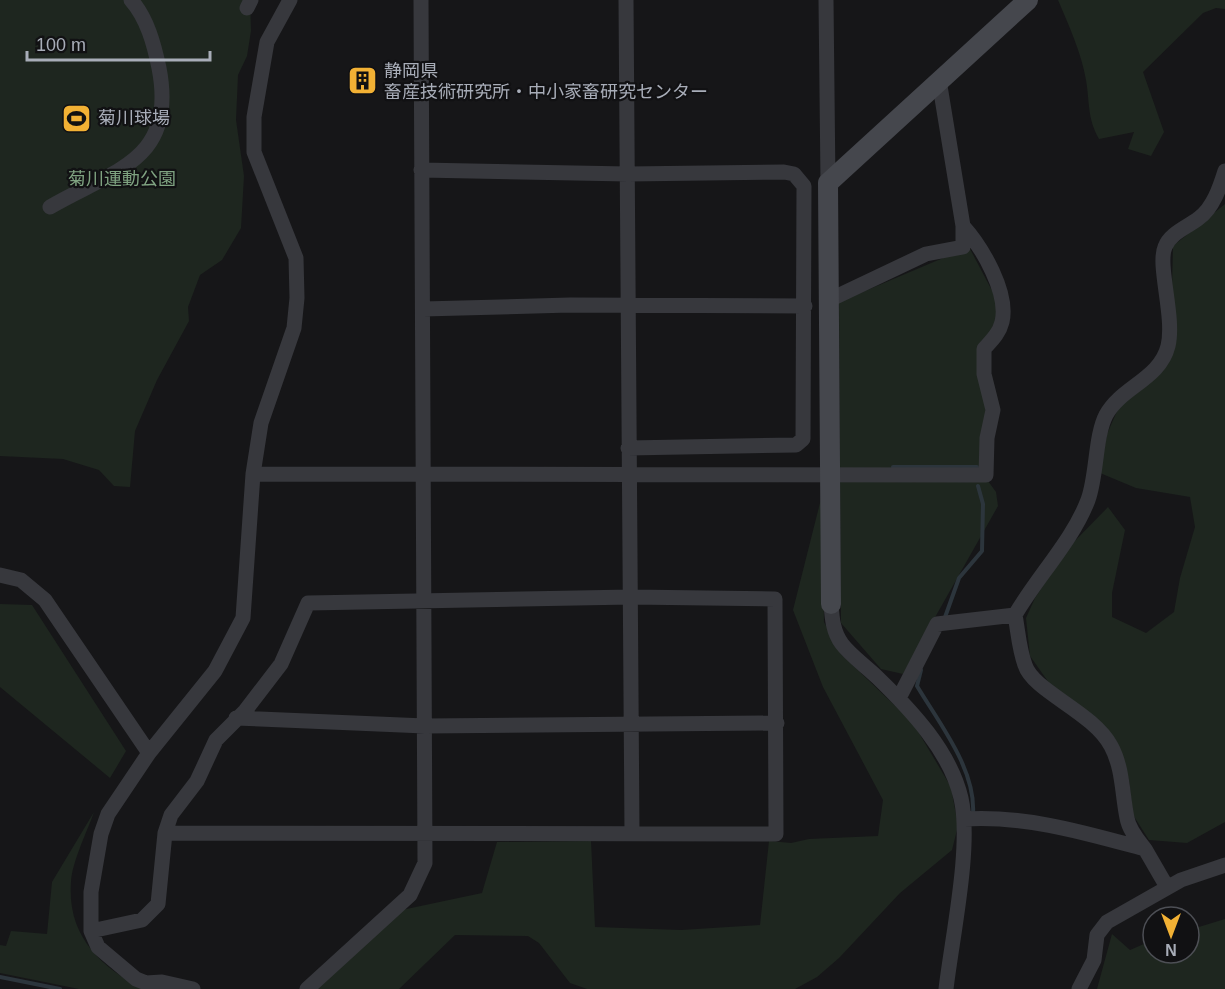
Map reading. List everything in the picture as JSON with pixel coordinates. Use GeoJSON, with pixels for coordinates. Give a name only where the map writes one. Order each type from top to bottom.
{"type":"FeatureCollection","features":[{"type":"Feature","properties":{"kind":"street"},"geometry":{"type":"LineString","coordinates":[[50,207],[130,163],[145,151],[156,136],[162,106],[160,73],[149,31],[131,0]]}},
{"type":"Feature","properties":{"kind":"street"},"geometry":{"type":"LineString","coordinates":[[193,989],[162,982],[146,983],[136,979],[98,947],[91,931],[91,892],[101,834],[108,814],[149,753],[215,671],[243,618],[253,474],[261,423],[294,328],[297,298],[296,258],[254,152],[254,117],[267,42],[290,0]]}},
{"type":"Feature","properties":{"kind":"street"},"geometry":{"type":"LineString","coordinates":[[307,989],[410,895],[425,863],[421,0]]}},
{"type":"Feature","properties":{"kind":"street"},"geometry":{"type":"LineString","coordinates":[[626,0],[632,833]]}},
{"type":"Feature","properties":{"kind":"street"},"geometry":{"type":"LineString","coordinates":[[825,0],[832,623],[841,643],[899,698],[921,724],[953,774],[961,797],[964,819],[962,860],[946,989]]}},
{"type":"Feature","properties":{"kind":"street"},"geometry":{"type":"LineString","coordinates":[[828,183],[1028,0]]}},
{"type":"Feature","properties":{"kind":"street"},"geometry":{"type":"LineString","coordinates":[[827,301],[926,254],[963,247],[965,243],[963,226],[939,80]]}},
{"type":"Feature","properties":{"kind":"street"},"geometry":{"type":"LineString","coordinates":[[421,170],[628,174],[784,172],[794,174],[804,186],[803,439],[796,445],[628,448]]}},
{"type":"Feature","properties":{"kind":"street"},"geometry":{"type":"LineString","coordinates":[[1167,887],[1127,819],[1123,784],[1111,745],[1090,721],[1071,704],[1041,686],[1025,667],[1015,615],[1078,519],[1088,499],[1104,417],[1117,399],[1150,374],[1168,348],[1170,311],[1164,248],[1170,238],[1202,217],[1219,190],[1225,171]]}},
{"type":"Feature","properties":{"kind":"street"},"geometry":{"type":"LineString","coordinates":[[253,474],[986,475],[987,438],[993,410],[984,374],[984,349],[998,333],[1003,304],[978,242],[963,226]]}},
{"type":"Feature","properties":{"kind":"street"},"geometry":{"type":"LineString","coordinates":[[423,309],[805,306]]}},
{"type":"Feature","properties":{"kind":"street"},"geometry":{"type":"LineString","coordinates":[[0,575],[21,580],[45,600],[149,753]]}},
{"type":"Feature","properties":{"kind":"street"},"geometry":{"type":"LineString","coordinates":[[91,931],[142,920],[158,904],[165,833],[171,815],[197,781],[216,740],[245,711],[281,664],[308,603],[631,597],[775,599],[776,834],[165,833]]}},
{"type":"Feature","properties":{"kind":"street"},"geometry":{"type":"LineString","coordinates":[[899,698],[944,624],[1015,615]]}},
{"type":"Feature","properties":{"kind":"street"},"geometry":{"type":"LineString","coordinates":[[236,718],[425,726],[631,722],[777,723]]}},
{"type":"Feature","properties":{"kind":"street"},"geometry":{"type":"LineString","coordinates":[[964,819],[981,818],[1070,829],[1145,849]]}},
{"type":"Feature","properties":{"kind":"street"},"geometry":{"type":"LineString","coordinates":[[1079,989],[1094,960],[1097,935],[1107,922],[1181,880],[1225,865]]}},
{"type":"Feature","properties":{"kind":"green space","name":"菊川運動公園"},"geometry":{"type":"Polygon","coordinates":[[[0,0],[250,0],[251,31],[247,56],[238,75],[236,120],[244,176],[241,228],[222,260],[200,275],[188,307],[189,321],[157,380],[135,431],[130,487],[114,486],[99,470],[63,459],[0,456],[0,0]]]}},
{"type":"Feature","properties":{"kind":"green space"},"geometry":{"type":"Polygon","coordinates":[[[1058,0],[1225,0],[1225,9],[1216,8],[1203,13],[1143,72],[1164,132],[1151,156],[1128,149],[1134,132],[1099,139],[1091,117],[1081,59],[1058,0]]]}},
{"type":"Feature","properties":{"kind":"green space"},"geometry":{"type":"Polygon","coordinates":[[[1225,204],[1225,822],[1187,843],[1149,840],[1133,815],[1129,780],[1117,742],[1089,712],[1054,690],[1030,656],[1026,618],[1035,598],[1067,549],[1108,507],[1125,530],[1112,593],[1112,617],[1146,633],[1174,612],[1180,578],[1195,527],[1190,497],[1136,488],[1100,473],[1107,434],[1121,402],[1159,372],[1172,288],[1173,246],[1225,204]]]}},
{"type":"Feature","properties":{"kind":"green space"},"geometry":{"type":"Polygon","coordinates":[[[969,247],[997,300],[996,321],[980,349],[986,399],[985,477],[996,492],[998,506],[903,674],[881,669],[841,623],[839,302],[969,247]]]}},
{"type":"Feature","properties":{"kind":"green space"},"geometry":{"type":"Polygon","coordinates":[[[822,495],[824,622],[840,653],[913,723],[951,787],[958,826],[952,850],[900,893],[839,958],[817,977],[795,989],[587,989],[570,983],[539,943],[528,936],[455,935],[399,989],[316,989],[397,911],[482,893],[497,842],[591,841],[595,927],[681,930],[760,925],[769,841],[791,843],[809,839],[878,836],[883,800],[823,687],[793,610],[822,495]]]}},
{"type":"Feature","properties":{"kind":"green space"},"geometry":{"type":"Polygon","coordinates":[[[0,604],[32,605],[126,751],[110,778],[0,687],[0,604]]]}},
{"type":"Feature","properties":{"kind":"green space"},"geometry":{"type":"Polygon","coordinates":[[[94,812],[72,874],[71,901],[74,918],[80,933],[100,959],[143,989],[79,989],[0,973],[0,945],[6,946],[11,931],[47,934],[52,882],[94,812]]]}},
{"type":"Feature","properties":{"kind":"green space"},"geometry":{"type":"Polygon","coordinates":[[[1225,919],[1225,989],[1097,989],[1112,934],[1130,950],[1141,945],[1141,965],[1201,965],[1201,926],[1225,919]]]}},
{"type":"Feature","properties":{"kind":"waterway"},"geometry":{"type":"LineString","coordinates":[[893,467],[977,467]]}},
{"type":"Feature","properties":{"kind":"waterway"},"geometry":{"type":"LineString","coordinates":[[944,620],[959,578],[982,551],[983,504],[978,486]]}},
{"type":"Feature","properties":{"kind":"waterway"},"geometry":{"type":"LineString","coordinates":[[921,670],[917,686],[962,763],[969,780],[973,814]]}},
{"type":"Feature","properties":{"kind":"waterway"},"geometry":{"type":"LineString","coordinates":[[0,977],[60,989]]}},
{"type":"Feature","properties":{"kind":"place","name":"静岡県 畜産技術研究所・中小家畜研究センター"},"geometry":{"type":"Point","coordinates":[363,81]}},
{"type":"Feature","properties":{"kind":"place","name":"菊川球場"},"geometry":{"type":"Point","coordinates":[77,118]}}]}
